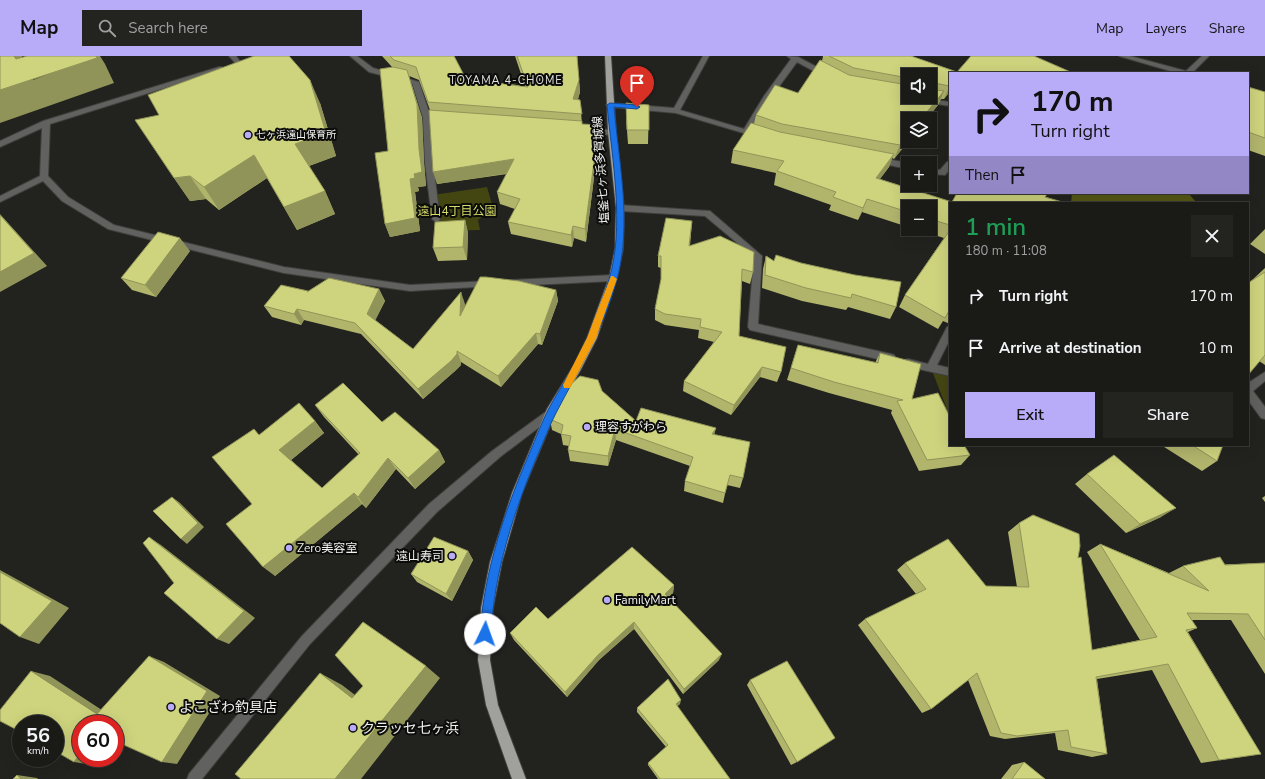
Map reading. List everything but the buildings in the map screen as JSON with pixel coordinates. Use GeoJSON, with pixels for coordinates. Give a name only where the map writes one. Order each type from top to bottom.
{"type":"FeatureCollection","features":[{"type":"Feature","properties":{"kind":"main road","name":"塩釜七ヶ浜多賀城線"},"geometry":{"type":"LineString","coordinates":[[519,779],[492,705],[484,660],[487,608],[496,562],[517,493],[551,412],[577,368],[592,338],[613,278],[619,249],[620,208],[612,132],[608,56]]}},
{"type":"Feature","properties":{"kind":"street"},"geometry":{"type":"LineString","coordinates":[[0,144],[46,124],[242,63],[232,56]]}},
{"type":"Feature","properties":{"kind":"street"},"geometry":{"type":"LineString","coordinates":[[353,56],[371,70],[415,82],[431,118],[429,163],[436,219]]}},
{"type":"Feature","properties":{"kind":"street"},"geometry":{"type":"LineString","coordinates":[[676,111],[706,56]]}},
{"type":"Feature","properties":{"kind":"street"},"geometry":{"type":"LineString","coordinates":[[1122,56],[1180,72]]}},
{"type":"Feature","properties":{"kind":"street"},"geometry":{"type":"LineString","coordinates":[[1189,72],[1206,56]]}},
{"type":"Feature","properties":{"kind":"street"},"geometry":{"type":"LineString","coordinates":[[746,132],[793,57],[835,79]]}},
{"type":"Feature","properties":{"kind":"street"},"geometry":{"type":"LineString","coordinates":[[937,102],[949,104]]}},
{"type":"Feature","properties":{"kind":"street"},"geometry":{"type":"LineString","coordinates":[[610,105],[676,111],[766,137]]}},
{"type":"Feature","properties":{"kind":"street"},"geometry":{"type":"LineString","coordinates":[[46,124],[44,177],[65,198],[111,227],[284,270],[410,288],[613,278]]}},
{"type":"Feature","properties":{"kind":"street"},"geometry":{"type":"LineString","coordinates":[[577,129],[612,132]]}},
{"type":"Feature","properties":{"kind":"street"},"geometry":{"type":"LineString","coordinates":[[870,159],[901,165]]}},
{"type":"Feature","properties":{"kind":"street"},"geometry":{"type":"LineString","coordinates":[[937,172],[942,173],[949,165]]}},
{"type":"Feature","properties":{"kind":"street"},"geometry":{"type":"LineString","coordinates":[[0,199],[44,177]]}},
{"type":"Feature","properties":{"kind":"street"},"geometry":{"type":"LineString","coordinates":[[620,208],[707,213],[758,256],[753,327],[949,372]]}},
{"type":"Feature","properties":{"kind":"street"},"geometry":{"type":"LineString","coordinates":[[932,368],[949,332]]}},
{"type":"Feature","properties":{"kind":"street"},"geometry":{"type":"LineString","coordinates":[[1249,390],[1265,376]]}},
{"type":"Feature","properties":{"kind":"street"},"geometry":{"type":"LineString","coordinates":[[1249,392],[1265,415]]}},
{"type":"Feature","properties":{"kind":"street"},"geometry":{"type":"LineString","coordinates":[[194,779],[306,640],[433,508],[496,454],[551,412]]}},
{"type":"Feature","properties":{"kind":"green space","name":"遠山4丁目公園"},"geometry":{"type":"Polygon","coordinates":[[[487,187],[493,208],[478,220],[480,230],[438,231],[433,195],[487,187]]]}},
{"type":"Feature","properties":{"kind":"green space"},"geometry":{"type":"Polygon","coordinates":[[[931,368],[949,372],[949,414],[931,368]]]}},
{"type":"Feature","properties":{"kind":"shaded area"},"geometry":{"type":"Polygon","coordinates":[[[1072,194],[1189,194],[1196,202],[1071,202],[1072,194]]]}},
{"type":"Feature","properties":{"kind":"slow traffic"},"geometry":{"type":"LineString","coordinates":[[567,385],[592,338],[613,279]]}},
{"type":"Feature","properties":{"kind":"place","name":"七ヶ浜遠山保育所"},"geometry":{"type":"Point","coordinates":[248,135]}},
{"type":"Feature","properties":{"kind":"place","name":"理容すがわら"},"geometry":{"type":"Point","coordinates":[587,427]}},
{"type":"Feature","properties":{"kind":"place","name":"Zero美容室"},"geometry":{"type":"Point","coordinates":[289,548]}},
{"type":"Feature","properties":{"kind":"place","name":"遠山寿司"},"geometry":{"type":"Point","coordinates":[452,556]}},
{"type":"Feature","properties":{"kind":"place","name":"FamilyMart"},"geometry":{"type":"Point","coordinates":[607,600]}},
{"type":"Feature","properties":{"kind":"place","name":"よこざわ釣具店"},"geometry":{"type":"Point","coordinates":[171,707]}},
{"type":"Feature","properties":{"kind":"place","name":"クラッセ七ヶ浜"},"geometry":{"type":"Point","coordinates":[353,728]}},
{"type":"Feature","properties":{"kind":"district","name":"TOYAMA 4-CHOME"},"geometry":{"type":"Point","coordinates":[506,80]}},
{"type":"Feature","properties":{"kind":"route"},"geometry":{"type":"LineString","coordinates":[[485,634],[487,608],[496,562],[517,493],[551,412],[577,368],[592,338],[613,278],[619,249],[620,208],[610,105],[637,107]]}}]}
